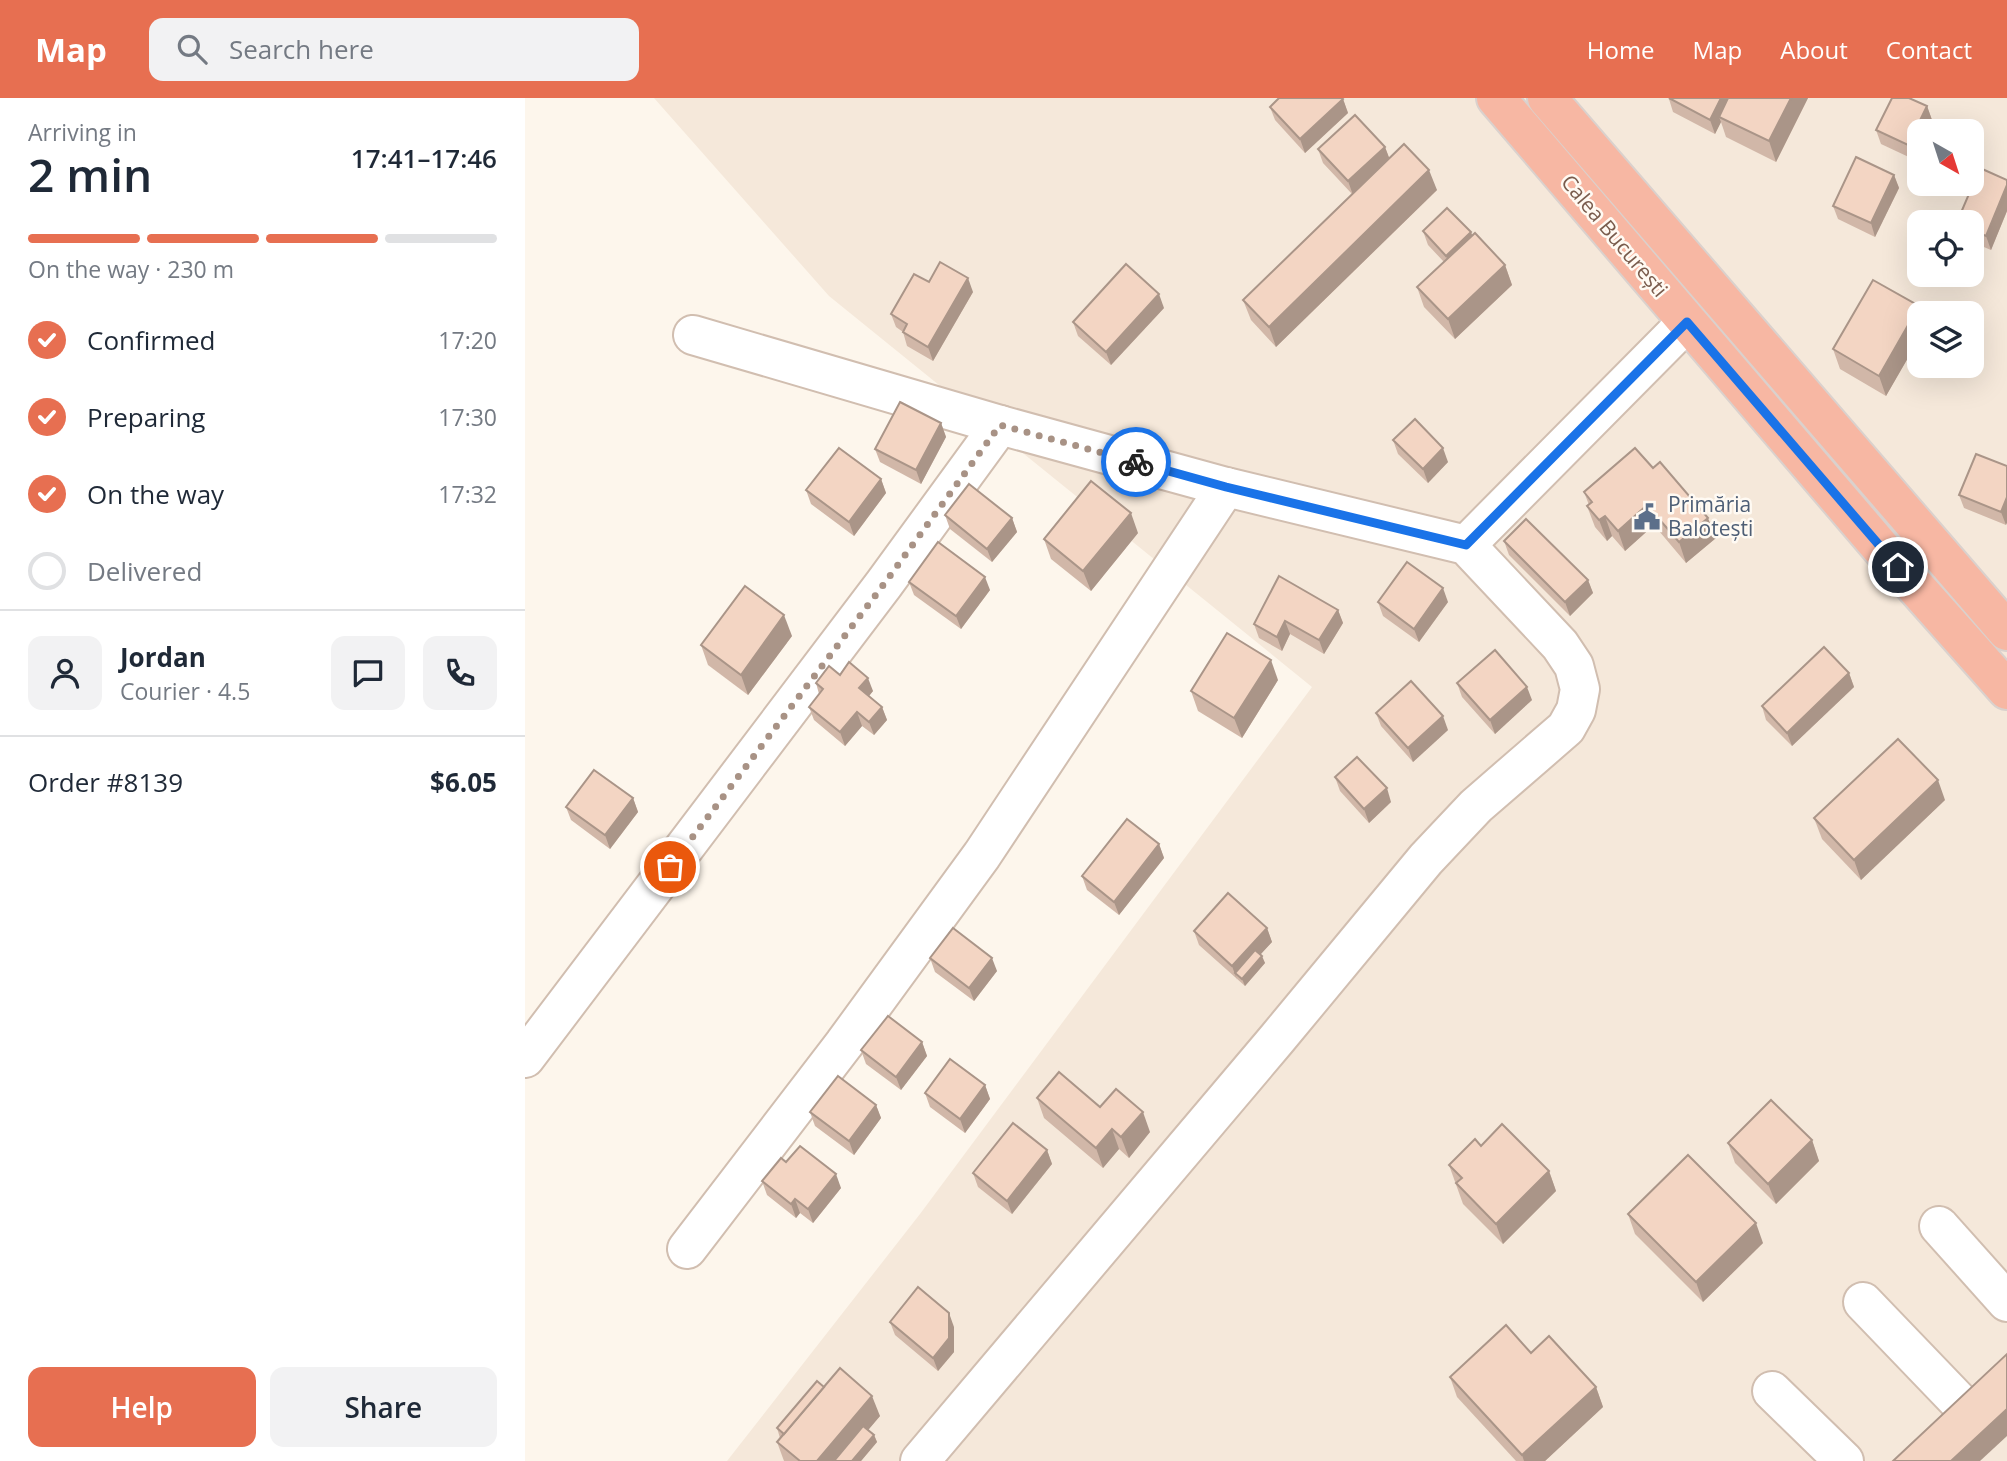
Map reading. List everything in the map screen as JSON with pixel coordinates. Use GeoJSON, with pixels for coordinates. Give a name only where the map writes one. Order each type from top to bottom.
{"type":"FeatureCollection","features":[{"type":"Feature","properties":{"kind":"highway","name":"Calea București"},"geometry":{"type":"LineString","coordinates":[[1496,98],[2007,691]]}},
{"type":"Feature","properties":{"kind":"highway","name":"Calea București"},"geometry":{"type":"LineString","coordinates":[[1547,98],[2007,631]]}},
{"type":"Feature","properties":{"kind":"street"},"geometry":{"type":"LineString","coordinates":[[1466,545],[1687,322]]}},
{"type":"Feature","properties":{"kind":"street"},"geometry":{"type":"LineString","coordinates":[[693,335],[1000,425],[1226,487],[1466,545],[1560,645],[1574,666],[1580,689],[1576,710],[1566,728],[1476,806],[1426,859],[1250,1072],[920,1461]]}},
{"type":"Feature","properties":{"kind":"street"},"geometry":{"type":"LineString","coordinates":[[525,1058],[884,584],[1000,425]]}},
{"type":"Feature","properties":{"kind":"street"},"geometry":{"type":"LineString","coordinates":[[687,1249],[844,1044],[982,855],[1226,487]]}},
{"type":"Feature","properties":{"kind":"street"},"geometry":{"type":"LineString","coordinates":[[1939,1226],[2007,1302]]}},
{"type":"Feature","properties":{"kind":"street"},"geometry":{"type":"LineString","coordinates":[[1863,1302],[1961,1404]]}},
{"type":"Feature","properties":{"kind":"street"},"geometry":{"type":"LineString","coordinates":[[1932,1429],[1989,1379]]}},
{"type":"Feature","properties":{"kind":"street"},"geometry":{"type":"LineString","coordinates":[[1772,1391],[1844,1461]]}},
{"type":"Feature","properties":{"kind":"shaded area"},"geometry":{"type":"Polygon","coordinates":[[[654,98],[2007,98],[2007,1461],[727,1461],[920,1214],[1312,687],[829,296],[654,98]]]}},
{"type":"Feature","properties":{"kind":"building"},"geometry":{"type":"Polygon","coordinates":[[[1279,98],[1343,99],[1300,139],[1270,107],[1279,98]]]}},
{"type":"Feature","properties":{"kind":"building"},"geometry":{"type":"Polygon","coordinates":[[[1669,98],[1721,98],[1710,120],[1669,98]]]}},
{"type":"Feature","properties":{"kind":"building"},"geometry":{"type":"Polygon","coordinates":[[[1728,98],[1791,98],[1769,141],[1719,117],[1728,98]]]}},
{"type":"Feature","properties":{"kind":"building"},"geometry":{"type":"Polygon","coordinates":[[[1892,98],[1909,98],[1927,106],[1921,119],[1907,119],[1907,145],[1876,130],[1892,98]]]}},
{"type":"Feature","properties":{"kind":"building"},"geometry":{"type":"Polygon","coordinates":[[[1355,115],[1385,147],[1348,181],[1318,149],[1355,115]]]}},
{"type":"Feature","properties":{"kind":"building"},"geometry":{"type":"Polygon","coordinates":[[[1404,144],[1429,170],[1269,327],[1243,300],[1404,144]]]}},
{"type":"Feature","properties":{"kind":"building"},"geometry":{"type":"Polygon","coordinates":[[[1856,157],[1894,175],[1871,223],[1833,206],[1856,157]]]}},
{"type":"Feature","properties":{"kind":"building"},"geometry":{"type":"Polygon","coordinates":[[[1985,170],[2007,180],[1986,236],[1984,210],[1962,210],[1968,196],[1985,196],[1985,170]]]}},
{"type":"Feature","properties":{"kind":"building"},"geometry":{"type":"Polygon","coordinates":[[[1447,208],[1471,232],[1446,256],[1423,231],[1447,208]]]}},
{"type":"Feature","properties":{"kind":"building"},"geometry":{"type":"Polygon","coordinates":[[[1475,233],[1505,265],[1448,319],[1417,287],[1475,233]]]}},
{"type":"Feature","properties":{"kind":"building"},"geometry":{"type":"Polygon","coordinates":[[[940,262],[968,278],[928,347],[903,332],[907,324],[891,314],[914,274],[929,282],[940,262]]]}},
{"type":"Feature","properties":{"kind":"building"},"geometry":{"type":"Polygon","coordinates":[[[1126,264],[1159,294],[1106,352],[1073,322],[1126,264]]]}},
{"type":"Feature","properties":{"kind":"building"},"geometry":{"type":"Polygon","coordinates":[[[1873,280],[1910,301],[1907,301],[1907,327],[1879,376],[1833,349],[1873,280]]]}},
{"type":"Feature","properties":{"kind":"building"},"geometry":{"type":"Polygon","coordinates":[[[900,402],[941,423],[916,470],[875,449],[900,402]]]}},
{"type":"Feature","properties":{"kind":"building"},"geometry":{"type":"Polygon","coordinates":[[[1415,419],[1443,448],[1423,469],[1393,440],[1415,419]]]}},
{"type":"Feature","properties":{"kind":"building"},"geometry":{"type":"Polygon","coordinates":[[[839,448],[881,479],[849,522],[806,490],[839,448]]]}},
{"type":"Feature","properties":{"kind":"building","name":"Primăria Balotești"},"geometry":{"type":"Polygon","coordinates":[[[1635,448],[1653,468],[1660,462],[1708,518],[1679,542],[1647,505],[1618,531],[1605,516],[1599,520],[1587,506],[1592,502],[1584,492],[1635,448]]]}},
{"type":"Feature","properties":{"kind":"building"},"geometry":{"type":"Polygon","coordinates":[[[1976,454],[2007,466],[2007,497],[2001,512],[1959,495],[1976,454]]]}},
{"type":"Feature","properties":{"kind":"building"},"geometry":{"type":"Polygon","coordinates":[[[1091,481],[1131,513],[1083,571],[1044,539],[1091,481]]]}},
{"type":"Feature","properties":{"kind":"building"},"geometry":{"type":"Polygon","coordinates":[[[969,484],[1012,518],[987,549],[945,515],[969,484]]]}},
{"type":"Feature","properties":{"kind":"building"},"geometry":{"type":"Polygon","coordinates":[[[1526,519],[1588,580],[1565,602],[1504,541],[1526,519]]]}},
{"type":"Feature","properties":{"kind":"building"},"geometry":{"type":"Polygon","coordinates":[[[938,542],[985,577],[956,616],[909,582],[938,542]]]}},
{"type":"Feature","properties":{"kind":"building"},"geometry":{"type":"Polygon","coordinates":[[[1407,562],[1443,588],[1414,629],[1378,602],[1407,562]]]}},
{"type":"Feature","properties":{"kind":"building"},"geometry":{"type":"Polygon","coordinates":[[[1279,576],[1338,610],[1319,640],[1285,621],[1277,637],[1254,624],[1279,576]]]}},
{"type":"Feature","properties":{"kind":"building"},"geometry":{"type":"Polygon","coordinates":[[[745,586],[784,615],[741,675],[701,645],[745,586]]]}},
{"type":"Feature","properties":{"kind":"building"},"geometry":{"type":"Polygon","coordinates":[[[1227,633],[1271,660],[1234,718],[1191,691],[1227,633]]]}},
{"type":"Feature","properties":{"kind":"building"},"geometry":{"type":"Polygon","coordinates":[[[1824,647],[1849,673],[1787,733],[1762,706],[1824,647]]]}},
{"type":"Feature","properties":{"kind":"building"},"geometry":{"type":"Polygon","coordinates":[[[1495,650],[1527,687],[1490,720],[1457,683],[1495,650]]]}},
{"type":"Feature","properties":{"kind":"building"},"geometry":{"type":"Polygon","coordinates":[[[849,662],[868,678],[859,688],[882,707],[869,722],[857,712],[840,732],[809,707],[823,689],[816,683],[829,666],[840,675],[849,662]]]}},
{"type":"Feature","properties":{"kind":"building"},"geometry":{"type":"Polygon","coordinates":[[[1411,681],[1443,716],[1408,748],[1376,713],[1411,681]]]}},
{"type":"Feature","properties":{"kind":"building"},"geometry":{"type":"Polygon","coordinates":[[[1898,739],[1938,780],[1854,860],[1814,818],[1898,739]]]}},
{"type":"Feature","properties":{"kind":"building"},"geometry":{"type":"Polygon","coordinates":[[[1357,757],[1387,788],[1364,809],[1335,777],[1357,757]]]}},
{"type":"Feature","properties":{"kind":"building"},"geometry":{"type":"Polygon","coordinates":[[[594,770],[633,798],[605,835],[566,807],[594,770]]]}},
{"type":"Feature","properties":{"kind":"building"},"geometry":{"type":"Polygon","coordinates":[[[1127,819],[1159,844],[1114,902],[1082,876],[1127,819]]]}},
{"type":"Feature","properties":{"kind":"building"},"geometry":{"type":"Polygon","coordinates":[[[1228,893],[1267,928],[1232,966],[1194,931],[1228,893]]]}},
{"type":"Feature","properties":{"kind":"building"},"geometry":{"type":"Polygon","coordinates":[[[953,928],[992,958],[969,988],[930,958],[953,928]]]}},
{"type":"Feature","properties":{"kind":"building"},"geometry":{"type":"Polygon","coordinates":[[[1255,950],[1262,956],[1242,979],[1235,973],[1255,950]]]}},
{"type":"Feature","properties":{"kind":"building"},"geometry":{"type":"Polygon","coordinates":[[[888,1016],[922,1042],[896,1077],[861,1050],[888,1016]]]}},
{"type":"Feature","properties":{"kind":"building"},"geometry":{"type":"Polygon","coordinates":[[[950,1059],[985,1085],[960,1119],[925,1093],[950,1059]]]}},
{"type":"Feature","properties":{"kind":"building"},"geometry":{"type":"Polygon","coordinates":[[[1059,1072],[1100,1107],[1116,1089],[1143,1112],[1121,1137],[1112,1129],[1096,1148],[1037,1098],[1059,1072]]]}},
{"type":"Feature","properties":{"kind":"building"},"geometry":{"type":"Polygon","coordinates":[[[838,1076],[876,1105],[849,1141],[810,1112],[838,1076]]]}},
{"type":"Feature","properties":{"kind":"building"},"geometry":{"type":"Polygon","coordinates":[[[1771,1100],[1812,1140],[1768,1184],[1728,1143],[1771,1100]]]}},
{"type":"Feature","properties":{"kind":"building"},"geometry":{"type":"Polygon","coordinates":[[[1013,1123],[1047,1150],[1007,1201],[973,1173],[1013,1123]]]}},
{"type":"Feature","properties":{"kind":"building"},"geometry":{"type":"Polygon","coordinates":[[[1502,1124],[1549,1171],[1496,1224],[1456,1183],[1462,1178],[1449,1165],[1475,1139],[1481,1146],[1502,1124]]]}},
{"type":"Feature","properties":{"kind":"building"},"geometry":{"type":"Polygon","coordinates":[[[800,1146],[836,1174],[808,1209],[795,1199],[791,1204],[762,1181],[781,1158],[786,1162],[800,1146]]]}},
{"type":"Feature","properties":{"kind":"building"},"geometry":{"type":"Polygon","coordinates":[[[1688,1155],[1756,1223],[1696,1282],[1628,1214],[1688,1155]]]}},
{"type":"Feature","properties":{"kind":"building"},"geometry":{"type":"Polygon","coordinates":[[[918,1287],[949,1313],[949,1338],[933,1358],[890,1322],[918,1287]]]}},
{"type":"Feature","properties":{"kind":"building"},"geometry":{"type":"Polygon","coordinates":[[[1506,1325],[1531,1353],[1549,1336],[1596,1387],[1522,1455],[1450,1377],[1506,1325]]]}},
{"type":"Feature","properties":{"kind":"building"},"geometry":{"type":"Polygon","coordinates":[[[2007,1354],[2007,1409],[1951,1461],[1893,1461],[2007,1354]]]}},
{"type":"Feature","properties":{"kind":"building"},"geometry":{"type":"Polygon","coordinates":[[[840,1368],[872,1396],[817,1461],[800,1461],[777,1442],[840,1368]]]}},
{"type":"Feature","properties":{"kind":"building"},"geometry":{"type":"Polygon","coordinates":[[[817,1381],[824,1387],[784,1434],[777,1428],[817,1381]]]}},
{"type":"Feature","properties":{"kind":"building"},"geometry":{"type":"Polygon","coordinates":[[[863,1426],[874,1435],[852,1461],[834,1461],[863,1426]]]}},
{"type":"Feature","properties":{"kind":"way so far"},"geometry":{"type":"LineString","coordinates":[[670,867],[884,584],[1000,425],[1136,462]]}},
{"type":"Feature","properties":{"kind":"place","name":"Primăria Balotești"},"geometry":{"type":"Point","coordinates":[1647,517]}},
{"type":"Feature","properties":{"kind":"route"},"geometry":{"type":"LineString","coordinates":[[1136,462],[1226,487],[1466,545],[1687,322],[1898,567]]}}]}
